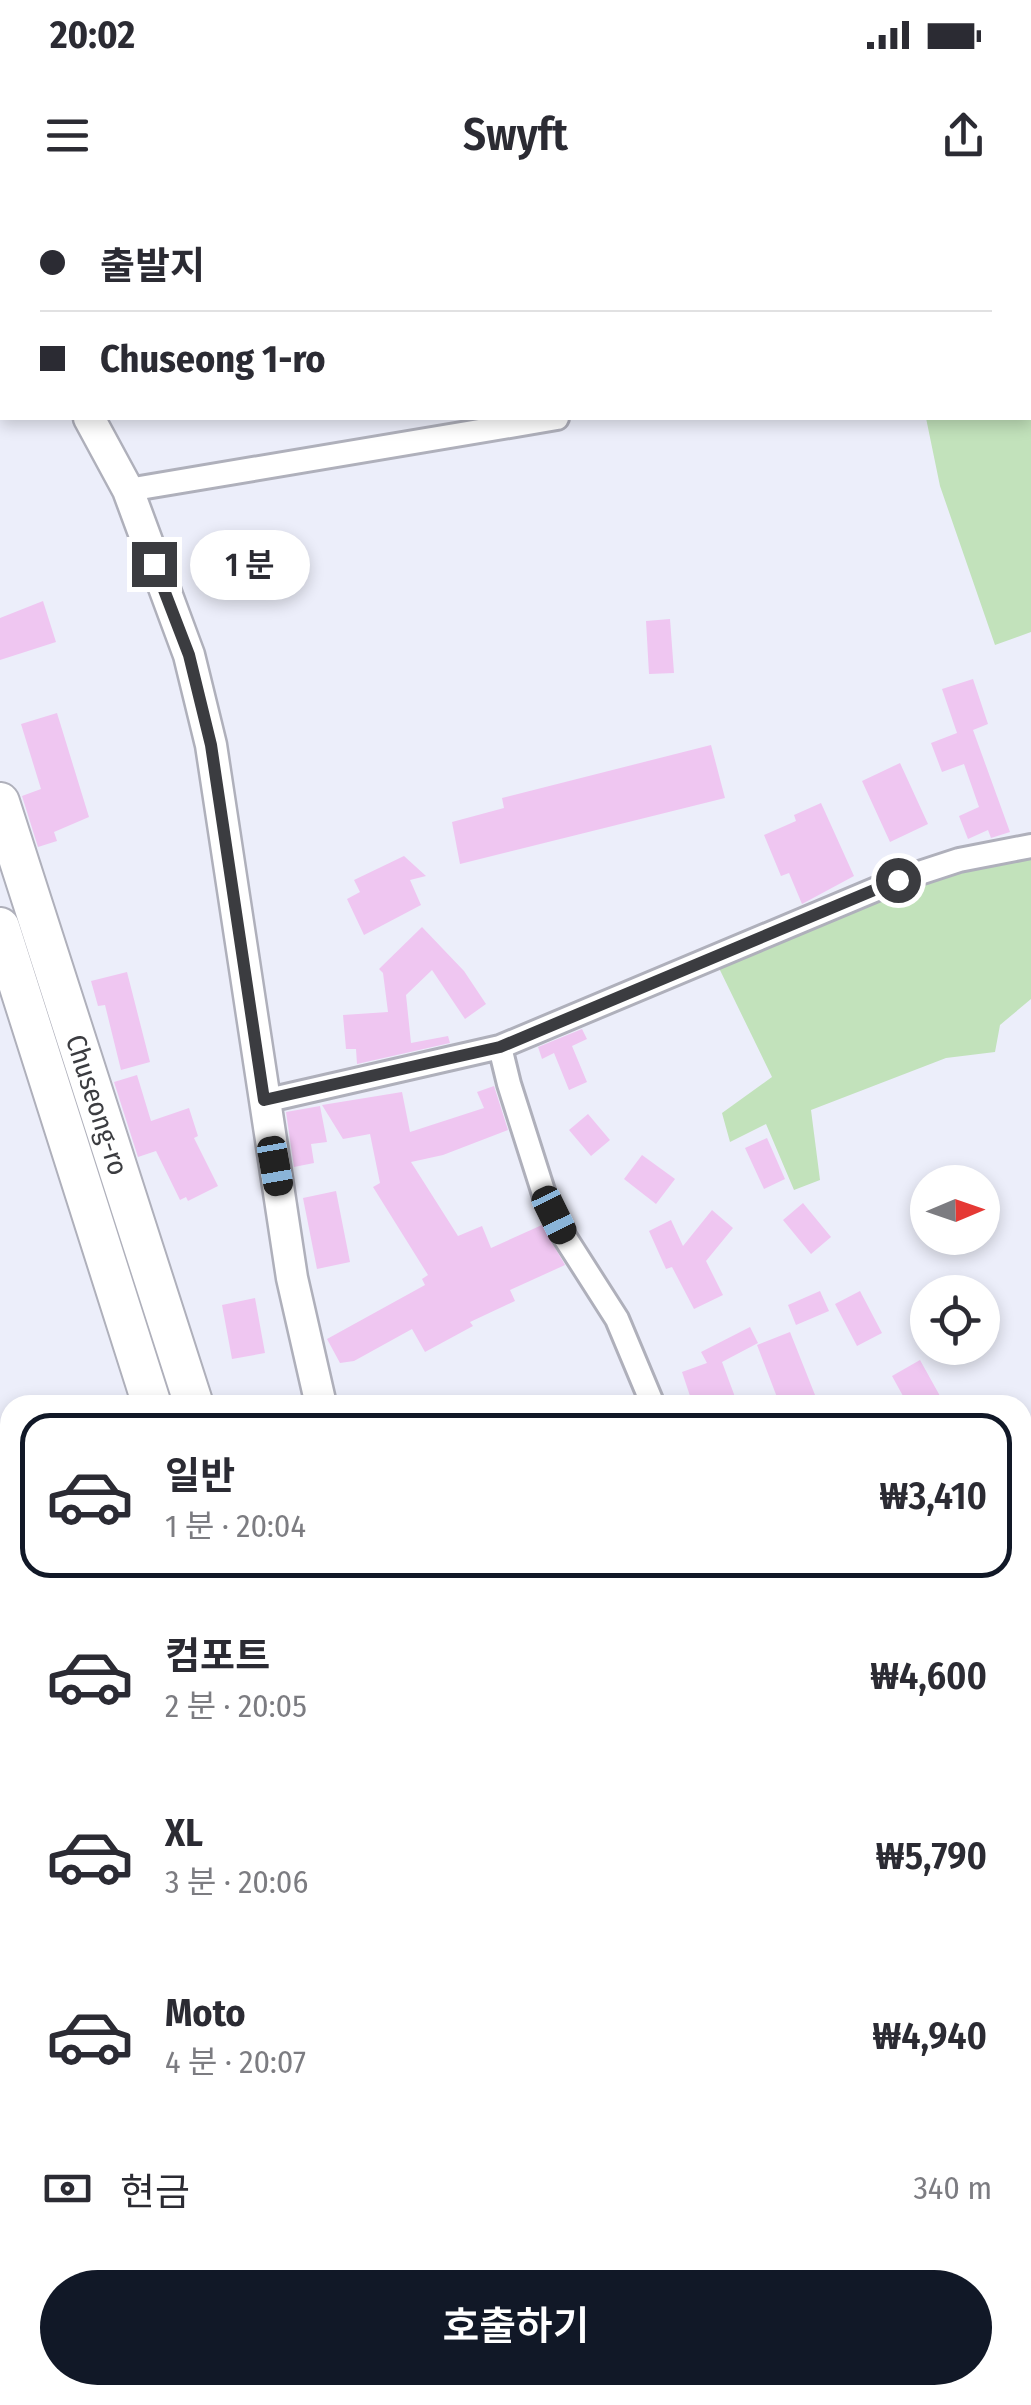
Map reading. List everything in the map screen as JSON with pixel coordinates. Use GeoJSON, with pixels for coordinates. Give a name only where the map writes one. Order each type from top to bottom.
{"type":"FeatureCollection","features":[{"type":"Feature","properties":{"kind":"main road","name":"Chuseong-ro"},"geometry":{"type":"LineString","coordinates":[[0,802],[191,1395]]}},
{"type":"Feature","properties":{"kind":"main road","name":"Chuseong-ro"},"geometry":{"type":"LineString","coordinates":[[0,927],[149,1395]]}},
{"type":"Feature","properties":{"kind":"street"},"geometry":{"type":"LineString","coordinates":[[90,420],[128,490],[189,655],[211,745],[292,1278],[319,1395]]}},
{"type":"Feature","properties":{"kind":"street"},"geometry":{"type":"LineString","coordinates":[[128,490],[544,420]]}},
{"type":"Feature","properties":{"kind":"street"},"geometry":{"type":"LineString","coordinates":[[264,1100],[500,1047],[898,880],[959,860],[1031,846]]}},
{"type":"Feature","properties":{"kind":"street"},"geometry":{"type":"LineString","coordinates":[[500,1047],[544,1194],[564,1236],[617,1319],[650,1395]]}},
{"type":"Feature","properties":{"kind":"green space"},"geometry":{"type":"Polygon","coordinates":[[[926,420],[1031,420],[1031,632],[995,645],[940,486],[926,420]]]}},
{"type":"Feature","properties":{"kind":"green space"},"geometry":{"type":"Polygon","coordinates":[[[1031,853],[1031,999],[1000,1025],[995,1052],[946,1058],[811,1110],[820,1180],[794,1190],[766,1124],[730,1142],[722,1113],[772,1077],[717,964],[959,866],[1031,853]]]}},
{"type":"Feature","properties":{"kind":"building"},"geometry":{"type":"Polygon","coordinates":[[[43,601],[56,642],[0,660],[0,618],[43,601]]]}},
{"type":"Feature","properties":{"kind":"building"},"geometry":{"type":"Polygon","coordinates":[[[670,619],[674,673],[649,674],[646,621],[670,619]]]}},
{"type":"Feature","properties":{"kind":"building"},"geometry":{"type":"Polygon","coordinates":[[[973,679],[988,724],[973,730],[1010,832],[991,838],[988,830],[968,839],[959,816],[979,807],[964,764],[942,772],[931,743],[957,733],[942,689],[973,679]]]}},
{"type":"Feature","properties":{"kind":"building"},"geometry":{"type":"Polygon","coordinates":[[[57,713],[89,817],[54,832],[57,841],[38,847],[22,796],[41,789],[21,724],[57,713]]]}},
{"type":"Feature","properties":{"kind":"building"},"geometry":{"type":"Polygon","coordinates":[[[711,745],[725,798],[460,864],[452,822],[504,808],[502,798],[711,745]]]}},
{"type":"Feature","properties":{"kind":"building"},"geometry":{"type":"Polygon","coordinates":[[[900,763],[928,824],[890,842],[862,781],[900,763]]]}},
{"type":"Feature","properties":{"kind":"building"},"geometry":{"type":"Polygon","coordinates":[[[821,803],[854,876],[802,904],[789,873],[781,876],[764,835],[796,821],[794,815],[821,803]]]}},
{"type":"Feature","properties":{"kind":"building"},"geometry":{"type":"Polygon","coordinates":[[[404,856],[426,876],[410,880],[421,905],[364,935],[347,899],[360,892],[354,880],[404,856]]]}},
{"type":"Feature","properties":{"kind":"building"},"geometry":{"type":"Polygon","coordinates":[[[422,927],[464,971],[486,1004],[465,1019],[432,970],[406,995],[411,1043],[448,1036],[450,1043],[357,1064],[356,1049],[346,1049],[343,1015],[388,1012],[383,973],[379,969],[422,927]]]}},
{"type":"Feature","properties":{"kind":"building"},"geometry":{"type":"Polygon","coordinates":[[[127,972],[150,1062],[121,1070],[105,1005],[98,1006],[91,981],[127,972]]]}},
{"type":"Feature","properties":{"kind":"building"},"geometry":{"type":"Polygon","coordinates":[[[582,1029],[587,1039],[572,1046],[587,1082],[569,1090],[554,1053],[542,1059],[538,1047],[582,1029]]]}},
{"type":"Feature","properties":{"kind":"building"},"geometry":{"type":"Polygon","coordinates":[[[137,1075],[151,1121],[189,1108],[198,1136],[194,1138],[218,1186],[188,1201],[186,1197],[180,1200],[156,1151],[138,1157],[114,1082],[137,1075]]]}},
{"type":"Feature","properties":{"kind":"building"},"geometry":{"type":"Polygon","coordinates":[[[494,1086],[508,1130],[443,1155],[411,1162],[458,1236],[482,1226],[491,1248],[542,1225],[565,1265],[510,1290],[515,1301],[470,1322],[473,1326],[425,1352],[412,1329],[354,1361],[340,1363],[327,1339],[425,1285],[422,1279],[428,1275],[373,1187],[380,1183],[370,1134],[343,1139],[322,1105],[402,1092],[410,1132],[484,1108],[477,1092],[494,1086]]]}},
{"type":"Feature","properties":{"kind":"building"},"geometry":{"type":"Polygon","coordinates":[[[320,1106],[327,1142],[311,1144],[314,1163],[294,1167],[286,1112],[320,1106]]]}},
{"type":"Feature","properties":{"kind":"building"},"geometry":{"type":"Polygon","coordinates":[[[588,1114],[610,1140],[591,1156],[569,1130],[588,1114]]]}},
{"type":"Feature","properties":{"kind":"building"},"geometry":{"type":"Polygon","coordinates":[[[767,1138],[785,1179],[764,1189],[745,1148],[767,1138]]]}},
{"type":"Feature","properties":{"kind":"building"},"geometry":{"type":"Polygon","coordinates":[[[642,1155],[675,1179],[656,1204],[624,1179],[642,1155]]]}},
{"type":"Feature","properties":{"kind":"building"},"geometry":{"type":"Polygon","coordinates":[[[336,1191],[350,1262],[317,1269],[303,1198],[336,1191]]]}},
{"type":"Feature","properties":{"kind":"building"},"geometry":{"type":"Polygon","coordinates":[[[803,1203],[831,1237],[811,1254],[783,1220],[803,1203]]]}},
{"type":"Feature","properties":{"kind":"building"},"geometry":{"type":"Polygon","coordinates":[[[712,1210],[733,1228],[706,1261],[723,1295],[694,1309],[672,1267],[666,1269],[649,1231],[671,1220],[683,1246],[712,1210]]]}},
{"type":"Feature","properties":{"kind":"building"},"geometry":{"type":"Polygon","coordinates":[[[820,1291],[829,1311],[796,1325],[788,1305],[820,1291]]]}},
{"type":"Feature","properties":{"kind":"building"},"geometry":{"type":"Polygon","coordinates":[[[860,1291],[882,1333],[857,1346],[835,1304],[860,1291]]]}},
{"type":"Feature","properties":{"kind":"building"},"geometry":{"type":"Polygon","coordinates":[[[255,1298],[265,1353],[232,1359],[222,1305],[255,1298]]]}},
{"type":"Feature","properties":{"kind":"building"},"geometry":{"type":"Polygon","coordinates":[[[750,1327],[758,1343],[722,1362],[734,1395],[690,1395],[682,1372],[707,1363],[701,1352],[750,1327]]]}},
{"type":"Feature","properties":{"kind":"building"},"geometry":{"type":"Polygon","coordinates":[[[790,1332],[815,1395],[776,1395],[757,1345],[790,1332]]]}},
{"type":"Feature","properties":{"kind":"building"},"geometry":{"type":"Polygon","coordinates":[[[911,1365],[923,1365],[939,1395],[902,1395],[892,1376],[911,1365]]]}},
{"type":"Feature","properties":{"kind":"route"},"geometry":{"type":"LineString","coordinates":[[154,564],[189,655],[211,745],[264,1100],[500,1047],[898,880]]}}]}
